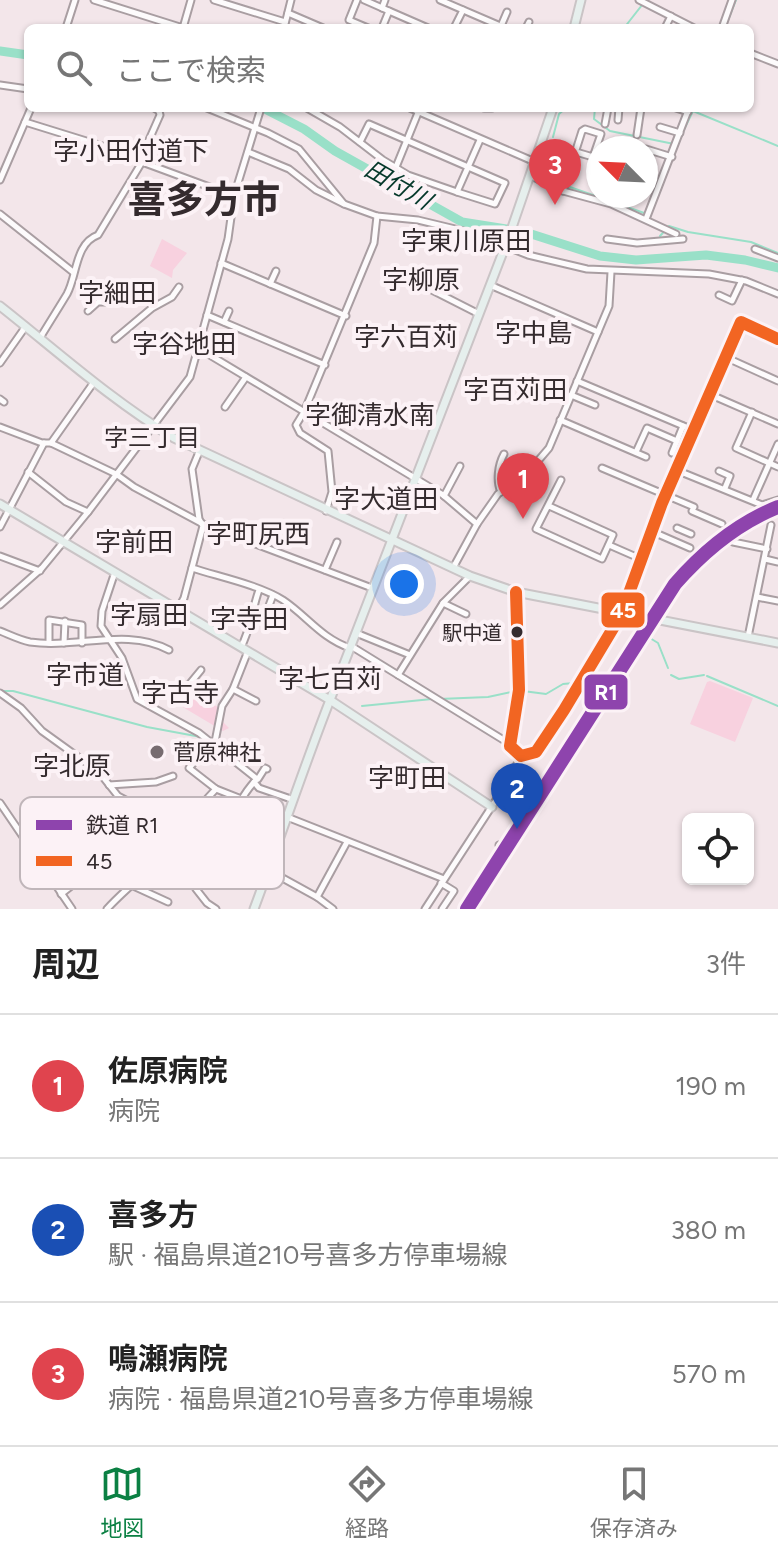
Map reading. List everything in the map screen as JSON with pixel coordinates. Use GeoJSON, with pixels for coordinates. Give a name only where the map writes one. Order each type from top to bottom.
{"type":"FeatureCollection","features":[{"type":"Feature","properties":{"kind":"main road"},"geometry":{"type":"LineString","coordinates":[[575,24],[581,0]]}},
{"type":"Feature","properties":{"kind":"main road"},"geometry":{"type":"LineString","coordinates":[[284,821],[517,217],[552,112]]}},
{"type":"Feature","properties":{"kind":"main road"},"geometry":{"type":"LineString","coordinates":[[0,306],[94,382],[152,424],[199,452],[470,576],[516,592],[778,643]]}},
{"type":"Feature","properties":{"kind":"main road"},"geometry":{"type":"LineString","coordinates":[[0,504],[330,700],[492,807]]}},
{"type":"Feature","properties":{"kind":"main road"},"geometry":{"type":"LineString","coordinates":[[254,909],[261,889]]}},
{"type":"Feature","properties":{"kind":"street"},"geometry":{"type":"LineString","coordinates":[[67,24],[75,0]]}},
{"type":"Feature","properties":{"kind":"street"},"geometry":{"type":"LineString","coordinates":[[94,0],[171,24]]}},
{"type":"Feature","properties":{"kind":"street"},"geometry":{"type":"LineString","coordinates":[[123,8],[125,0]]}},
{"type":"Feature","properties":{"kind":"street"},"geometry":{"type":"LineString","coordinates":[[184,24],[191,0]]}},
{"type":"Feature","properties":{"kind":"street"},"geometry":{"type":"LineString","coordinates":[[214,0],[282,24]]}},
{"type":"Feature","properties":{"kind":"street"},"geometry":{"type":"LineString","coordinates":[[285,24],[291,0]]}},
{"type":"Feature","properties":{"kind":"street"},"geometry":{"type":"LineString","coordinates":[[357,0],[349,20],[358,24]]}},
{"type":"Feature","properties":{"kind":"street"},"geometry":{"type":"LineString","coordinates":[[364,0],[414,24]]}},
{"type":"Feature","properties":{"kind":"street"},"geometry":{"type":"LineString","coordinates":[[382,8],[385,0]]}},
{"type":"Feature","properties":{"kind":"street"},"geometry":{"type":"LineString","coordinates":[[440,0],[496,24]]}},
{"type":"Feature","properties":{"kind":"street"},"geometry":{"type":"LineString","coordinates":[[639,0],[686,24]]}},
{"type":"Feature","properties":{"kind":"street"},"geometry":{"type":"LineString","coordinates":[[723,24],[732,0]]}},
{"type":"Feature","properties":{"kind":"street"},"geometry":{"type":"LineString","coordinates":[[456,24],[463,10]]}},
{"type":"Feature","properties":{"kind":"street"},"geometry":{"type":"LineString","coordinates":[[384,24],[389,11]]}},
{"type":"Feature","properties":{"kind":"street"},"geometry":{"type":"LineString","coordinates":[[504,24],[507,12]]}},
{"type":"Feature","properties":{"kind":"street"},"geometry":{"type":"LineString","coordinates":[[288,13],[314,24]]}},
{"type":"Feature","properties":{"kind":"street"},"geometry":{"type":"LineString","coordinates":[[667,24],[671,16]]}},
{"type":"Feature","properties":{"kind":"street"},"geometry":{"type":"LineString","coordinates":[[754,55],[778,64]]}},
{"type":"Feature","properties":{"kind":"street"},"geometry":{"type":"LineString","coordinates":[[0,85],[24,88]]}},
{"type":"Feature","properties":{"kind":"street"},"geometry":{"type":"LineString","coordinates":[[0,180],[29,112]]}},
{"type":"Feature","properties":{"kind":"street"},"geometry":{"type":"LineString","coordinates":[[40,338],[68,292],[84,248],[98,235],[141,160],[160,112]]}},
{"type":"Feature","properties":{"kind":"street"},"geometry":{"type":"LineString","coordinates":[[217,112],[289,143],[307,155],[344,204]]}},
{"type":"Feature","properties":{"kind":"street"},"geometry":{"type":"LineString","coordinates":[[0,605],[40,571],[190,377],[228,239],[234,196],[260,112]]}},
{"type":"Feature","properties":{"kind":"street"},"geometry":{"type":"LineString","coordinates":[[314,112],[408,175],[495,204],[505,183],[369,124],[360,142]]}},
{"type":"Feature","properties":{"kind":"street"},"geometry":{"type":"LineString","coordinates":[[396,167],[419,112]]}},
{"type":"Feature","properties":{"kind":"street"},"geometry":{"type":"LineString","coordinates":[[424,112],[536,163]]}},
{"type":"Feature","properties":{"kind":"street"},"geometry":{"type":"LineString","coordinates":[[605,124],[607,112]]}},
{"type":"Feature","properties":{"kind":"street"},"geometry":{"type":"LineString","coordinates":[[618,120],[619,112]]}},
{"type":"Feature","properties":{"kind":"street"},"geometry":{"type":"LineString","coordinates":[[637,135],[640,112]]}},
{"type":"Feature","properties":{"kind":"street"},"geometry":{"type":"LineString","coordinates":[[646,219],[687,112]]}},
{"type":"Feature","properties":{"kind":"street"},"geometry":{"type":"LineString","coordinates":[[25,122],[96,143],[234,196]]}},
{"type":"Feature","properties":{"kind":"street"},"geometry":{"type":"LineString","coordinates":[[660,127],[680,133]]}},
{"type":"Feature","properties":{"kind":"street"},"geometry":{"type":"LineString","coordinates":[[563,191],[583,129],[601,134],[593,157],[576,152]]}},
{"type":"Feature","properties":{"kind":"street"},"geometry":{"type":"LineString","coordinates":[[457,192],[480,140]]}},
{"type":"Feature","properties":{"kind":"street"},"geometry":{"type":"LineString","coordinates":[[92,153],[96,143]]}},
{"type":"Feature","properties":{"kind":"street"},"geometry":{"type":"LineString","coordinates":[[247,152],[289,169],[316,190],[344,204],[377,216],[418,220],[472,233],[557,263],[611,272],[688,272],[742,280],[778,294]]}},
{"type":"Feature","properties":{"kind":"street"},"geometry":{"type":"LineString","coordinates":[[658,153],[672,157]]}},
{"type":"Feature","properties":{"kind":"street"},"geometry":{"type":"LineString","coordinates":[[0,160],[7,163]]}},
{"type":"Feature","properties":{"kind":"street"},"geometry":{"type":"LineString","coordinates":[[531,176],[563,191],[611,204],[676,234]]}},
{"type":"Feature","properties":{"kind":"street"},"geometry":{"type":"LineString","coordinates":[[0,214],[73,272]]}},
{"type":"Feature","properties":{"kind":"street"},"geometry":{"type":"LineString","coordinates":[[326,511],[332,492],[331,461],[327,448],[297,429],[297,424],[346,316],[377,235],[377,216]]}},
{"type":"Feature","properties":{"kind":"street"},"geometry":{"type":"LineString","coordinates":[[607,239],[637,243],[683,239]]}},
{"type":"Feature","properties":{"kind":"street"},"geometry":{"type":"LineString","coordinates":[[755,249],[778,258]]}},
{"type":"Feature","properties":{"kind":"street"},"geometry":{"type":"LineString","coordinates":[[221,263],[346,316]]}},
{"type":"Feature","properties":{"kind":"street"},"geometry":{"type":"LineString","coordinates":[[270,284],[276,271]]}},
{"type":"Feature","properties":{"kind":"street"},"geometry":{"type":"LineString","coordinates":[[453,568],[477,524],[501,492],[531,469],[549,448],[609,306],[611,272]]}},
{"type":"Feature","properties":{"kind":"street"},"geometry":{"type":"LineString","coordinates":[[719,295],[732,301],[742,280]]}},
{"type":"Feature","properties":{"kind":"street"},"geometry":{"type":"LineString","coordinates":[[422,285],[479,314]]}},
{"type":"Feature","properties":{"kind":"street"},"geometry":{"type":"LineString","coordinates":[[490,285],[598,332]]}},
{"type":"Feature","properties":{"kind":"street"},"geometry":{"type":"LineString","coordinates":[[115,339],[152,308],[172,297],[179,287]]}},
{"type":"Feature","properties":{"kind":"street"},"geometry":{"type":"LineString","coordinates":[[88,311],[111,296],[118,300]]}},
{"type":"Feature","properties":{"kind":"street"},"geometry":{"type":"LineString","coordinates":[[224,322],[229,311]]}},
{"type":"Feature","properties":{"kind":"street"},"geometry":{"type":"LineString","coordinates":[[207,315],[325,365]]}},
{"type":"Feature","properties":{"kind":"street"},"geometry":{"type":"LineString","coordinates":[[425,909],[524,756],[536,752],[564,710],[621,612],[676,470],[741,322],[778,339]]}},
{"type":"Feature","properties":{"kind":"street"},"geometry":{"type":"LineString","coordinates":[[0,363],[26,326]]}},
{"type":"Feature","properties":{"kind":"street"},"geometry":{"type":"LineString","coordinates":[[198,348],[416,478],[444,496],[477,524]]}},
{"type":"Feature","properties":{"kind":"street"},"geometry":{"type":"LineString","coordinates":[[725,357],[778,381]]}},
{"type":"Feature","properties":{"kind":"street"},"geometry":{"type":"LineString","coordinates":[[225,407],[246,377]]}},
{"type":"Feature","properties":{"kind":"street"},"geometry":{"type":"LineString","coordinates":[[577,381],[693,430]]}},
{"type":"Feature","properties":{"kind":"street"},"geometry":{"type":"LineString","coordinates":[[0,527],[46,443],[94,382]]}},
{"type":"Feature","properties":{"kind":"street"},"geometry":{"type":"LineString","coordinates":[[709,394],[778,424]]}},
{"type":"Feature","properties":{"kind":"street"},"geometry":{"type":"LineString","coordinates":[[571,395],[595,405]]}},
{"type":"Feature","properties":{"kind":"street"},"geometry":{"type":"LineString","coordinates":[[752,412],[736,448],[778,467]]}},
{"type":"Feature","properties":{"kind":"street"},"geometry":{"type":"LineString","coordinates":[[560,420],[646,457]]}},
{"type":"Feature","properties":{"kind":"street"},"geometry":{"type":"LineString","coordinates":[[672,453],[683,426]]}},
{"type":"Feature","properties":{"kind":"street"},"geometry":{"type":"LineString","coordinates":[[0,427],[46,443],[116,474],[203,524],[372,588]]}},
{"type":"Feature","properties":{"kind":"street"},"geometry":{"type":"LineString","coordinates":[[636,452],[647,428],[677,441]]}},
{"type":"Feature","properties":{"kind":"street"},"geometry":{"type":"LineString","coordinates":[[753,500],[778,444]]}},
{"type":"Feature","properties":{"kind":"street"},"geometry":{"type":"LineString","coordinates":[[199,452],[192,469],[199,519],[203,524]]}},
{"type":"Feature","properties":{"kind":"street"},"geometry":{"type":"LineString","coordinates":[[501,492],[498,488],[499,467],[504,454]]}},
{"type":"Feature","properties":{"kind":"street"},"geometry":{"type":"LineString","coordinates":[[444,496],[460,466]]}},
{"type":"Feature","properties":{"kind":"street"},"geometry":{"type":"LineString","coordinates":[[602,468],[694,507],[692,511],[722,524]]}},
{"type":"Feature","properties":{"kind":"street"},"geometry":{"type":"LineString","coordinates":[[676,470],[765,505],[778,500]]}},
{"type":"Feature","properties":{"kind":"street"},"geometry":{"type":"LineString","coordinates":[[719,471],[730,476],[725,488]]}},
{"type":"Feature","properties":{"kind":"street"},"geometry":{"type":"LineString","coordinates":[[28,472],[66,502],[88,512]]}},
{"type":"Feature","properties":{"kind":"street"},"geometry":{"type":"LineString","coordinates":[[549,506],[613,535],[602,559],[536,529],[561,480]]}},
{"type":"Feature","properties":{"kind":"street"},"geometry":{"type":"LineString","coordinates":[[178,609],[203,524]]}},
{"type":"Feature","properties":{"kind":"street"},"geometry":{"type":"LineString","coordinates":[[748,637],[771,525]]}},
{"type":"Feature","properties":{"kind":"street"},"geometry":{"type":"LineString","coordinates":[[677,543],[680,529],[691,534]]}},
{"type":"Feature","properties":{"kind":"street"},"geometry":{"type":"LineString","coordinates":[[651,531],[690,548]]}},
{"type":"Feature","properties":{"kind":"street"},"geometry":{"type":"LineString","coordinates":[[325,570],[337,542]]}},
{"type":"Feature","properties":{"kind":"street"},"geometry":{"type":"LineString","coordinates":[[733,542],[767,549]]}},
{"type":"Feature","properties":{"kind":"street"},"geometry":{"type":"LineString","coordinates":[[609,545],[641,559]]}},
{"type":"Feature","properties":{"kind":"street"},"geometry":{"type":"LineString","coordinates":[[0,556],[40,571]]}},
{"type":"Feature","properties":{"kind":"street"},"geometry":{"type":"LineString","coordinates":[[765,559],[778,562]]}},
{"type":"Feature","properties":{"kind":"street"},"geometry":{"type":"LineString","coordinates":[[192,568],[273,595],[334,643],[350,647],[398,675],[524,756]]}},
{"type":"Feature","properties":{"kind":"street"},"geometry":{"type":"LineString","coordinates":[[115,572],[100,616],[101,626],[122,658],[139,701],[214,742],[256,780],[259,788],[291,799]]}},
{"type":"Feature","properties":{"kind":"street"},"geometry":{"type":"LineString","coordinates":[[398,675],[443,603],[470,576]]}},
{"type":"Feature","properties":{"kind":"street"},"geometry":{"type":"LineString","coordinates":[[233,797],[216,789],[189,768],[214,742],[222,706],[233,689],[245,649],[249,620],[259,590]]}},
{"type":"Feature","properties":{"kind":"street"},"geometry":{"type":"LineString","coordinates":[[510,745],[519,690],[516,592]]}},
{"type":"Feature","properties":{"kind":"street"},"geometry":{"type":"LineString","coordinates":[[265,616],[273,595]]}},
{"type":"Feature","properties":{"kind":"street"},"geometry":{"type":"LineString","coordinates":[[757,597],[778,601]]}},
{"type":"Feature","properties":{"kind":"street"},"geometry":{"type":"LineString","coordinates":[[443,603],[466,614]]}},
{"type":"Feature","properties":{"kind":"street"},"geometry":{"type":"LineString","coordinates":[[49,643],[49,620],[82,625],[82,643]]}},
{"type":"Feature","properties":{"kind":"street"},"geometry":{"type":"LineString","coordinates":[[64,643],[65,621]]}},
{"type":"Feature","properties":{"kind":"street"},"geometry":{"type":"LineString","coordinates":[[0,631],[29,642],[151,642],[169,650]]}},
{"type":"Feature","properties":{"kind":"street"},"geometry":{"type":"LineString","coordinates":[[356,633],[410,655]]}},
{"type":"Feature","properties":{"kind":"street"},"geometry":{"type":"LineString","coordinates":[[187,687],[201,670]]}},
{"type":"Feature","properties":{"kind":"street"},"geometry":{"type":"LineString","coordinates":[[233,689],[256,701]]}},
{"type":"Feature","properties":{"kind":"street"},"geometry":{"type":"LineString","coordinates":[[0,693],[21,708],[42,731],[99,772],[119,797]]}},
{"type":"Feature","properties":{"kind":"street"},"geometry":{"type":"LineString","coordinates":[[231,757],[240,748]]}},
{"type":"Feature","properties":{"kind":"street"},"geometry":{"type":"LineString","coordinates":[[242,797],[267,769]]}},
{"type":"Feature","properties":{"kind":"street"},"geometry":{"type":"LineString","coordinates":[[109,785],[156,782],[173,776]]}},
{"type":"Feature","properties":{"kind":"street"},"geometry":{"type":"LineString","coordinates":[[208,797],[216,789]]}},
{"type":"Feature","properties":{"kind":"street"},"geometry":{"type":"LineString","coordinates":[[0,803],[20,834]]}},
{"type":"Feature","properties":{"kind":"street"},"geometry":{"type":"LineString","coordinates":[[285,818],[442,881],[454,891],[442,909]]}},
{"type":"Feature","properties":{"kind":"street"},"geometry":{"type":"LineString","coordinates":[[317,897],[347,842]]}},
{"type":"Feature","properties":{"kind":"street"},"geometry":{"type":"LineString","coordinates":[[499,845],[508,851]]}},
{"type":"Feature","properties":{"kind":"street"},"geometry":{"type":"LineString","coordinates":[[284,879],[333,909]]}},
{"type":"Feature","properties":{"kind":"street"},"geometry":{"type":"LineString","coordinates":[[57,889],[72,909]]}},
{"type":"Feature","properties":{"kind":"street"},"geometry":{"type":"LineString","coordinates":[[61,894],[67,889]]}},
{"type":"Feature","properties":{"kind":"street"},"geometry":{"type":"LineString","coordinates":[[107,909],[127,889]]}},
{"type":"Feature","properties":{"kind":"street"},"geometry":{"type":"LineString","coordinates":[[139,889],[168,902]]}},
{"type":"Feature","properties":{"kind":"street"},"geometry":{"type":"LineString","coordinates":[[196,889],[216,909]]}},
{"type":"Feature","properties":{"kind":"shaded area"},"geometry":{"type":"Polygon","coordinates":[[[162,239],[187,253],[173,270],[172,278],[150,266],[162,239]]]}},
{"type":"Feature","properties":{"kind":"shaded area"},"geometry":{"type":"Polygon","coordinates":[[[710,681],[753,698],[735,742],[690,724],[710,681]]]}},
{"type":"Feature","properties":{"kind":"shaded area"},"geometry":{"type":"Polygon","coordinates":[[[185,691],[220,708],[223,722],[229,728],[223,731],[176,703],[185,691]]]}},
{"type":"Feature","properties":{"kind":"waterway"},"geometry":{"type":"LineString","coordinates":[[627,24],[646,0]]}},
{"type":"Feature","properties":{"kind":"waterway"},"geometry":{"type":"LineString","coordinates":[[727,24],[736,0]]}},
{"type":"Feature","properties":{"kind":"waterway","name":"田付川"},"geometry":{"type":"LineString","coordinates":[[0,51],[24,54]]}},
{"type":"Feature","properties":{"kind":"waterway","name":"田付川"},"geometry":{"type":"LineString","coordinates":[[271,112],[462,222],[525,232],[600,256],[636,260],[706,255],[778,268]]}},
{"type":"Feature","properties":{"kind":"waterway"},"geometry":{"type":"LineString","coordinates":[[553,137],[561,112]]}},
{"type":"Feature","properties":{"kind":"waterway"},"geometry":{"type":"LineString","coordinates":[[595,112],[594,119],[610,131],[674,144]]}},
{"type":"Feature","properties":{"kind":"waterway"},"geometry":{"type":"LineString","coordinates":[[680,138],[693,112]]}},
{"type":"Feature","properties":{"kind":"waterway"},"geometry":{"type":"LineString","coordinates":[[695,112],[778,146]]}},
{"type":"Feature","properties":{"kind":"waterway"},"geometry":{"type":"LineString","coordinates":[[547,179],[647,214]]}},
{"type":"Feature","properties":{"kind":"waterway"},"geometry":{"type":"LineString","coordinates":[[660,236],[669,226],[751,242],[778,253]]}},
{"type":"Feature","properties":{"kind":"waterway"},"geometry":{"type":"LineString","coordinates":[[523,691],[546,694],[563,684],[574,683],[616,618]]}},
{"type":"Feature","properties":{"kind":"waterway"},"geometry":{"type":"LineString","coordinates":[[624,622],[658,643],[668,668]]}},
{"type":"Feature","properties":{"kind":"waterway"},"geometry":{"type":"LineString","coordinates":[[671,675],[679,679],[704,675]]}},
{"type":"Feature","properties":{"kind":"waterway"},"geometry":{"type":"LineString","coordinates":[[707,676],[778,706]]}},
{"type":"Feature","properties":{"kind":"waterway"},"geometry":{"type":"LineString","coordinates":[[1,691],[13,691],[147,727],[201,737]]}},
{"type":"Feature","properties":{"kind":"waterway"},"geometry":{"type":"LineString","coordinates":[[439,699],[488,697],[516,691]]}},
{"type":"Feature","properties":{"kind":"waterway"},"geometry":{"type":"LineString","coordinates":[[362,706],[432,699]]}},
{"type":"Feature","properties":{"kind":"rail line","name":"R1"},"geometry":{"type":"LineString","coordinates":[[467,909],[675,584],[722,540],[749,521],[778,507]]}},
{"type":"Feature","properties":{"kind":"transit line","name":"45"},"geometry":{"type":"LineString","coordinates":[[516,592],[519,690],[510,746],[521,756],[536,752],[621,615],[662,503],[741,322],[778,339]]}},
{"type":"Feature","properties":{"kind":"place","name":"鳴瀬病院"},"geometry":{"type":"Point","coordinates":[555,205]}},
{"type":"Feature","properties":{"kind":"place","name":"佐原病院"},"geometry":{"type":"Point","coordinates":[523,519]}},
{"type":"Feature","properties":{"kind":"place","name":"駅中道"},"geometry":{"type":"Point","coordinates":[517,632]}},
{"type":"Feature","properties":{"kind":"place","name":"菅原神社"},"geometry":{"type":"Point","coordinates":[157,752]}},
{"type":"Feature","properties":{"kind":"place","name":"喜多方"},"geometry":{"type":"Point","coordinates":[517,829]}},
{"type":"Feature","properties":{"kind":"district","name":"字小田付道下"},"geometry":{"type":"Point","coordinates":[131,151]}},
{"type":"Feature","properties":{"kind":"district","name":"喜多方市"},"geometry":{"type":"Point","coordinates":[204,200]}},
{"type":"Feature","properties":{"kind":"district","name":"字東川原田"},"geometry":{"type":"Point","coordinates":[466,241]}},
{"type":"Feature","properties":{"kind":"district","name":"字柳原"},"geometry":{"type":"Point","coordinates":[421,280]}},
{"type":"Feature","properties":{"kind":"district","name":"字細田"},"geometry":{"type":"Point","coordinates":[117,293]}},
{"type":"Feature","properties":{"kind":"district","name":"字中島"},"geometry":{"type":"Point","coordinates":[534,333]}},
{"type":"Feature","properties":{"kind":"district","name":"字六百苅"},"geometry":{"type":"Point","coordinates":[406,337]}},
{"type":"Feature","properties":{"kind":"district","name":"字谷地田"},"geometry":{"type":"Point","coordinates":[184,344]}},
{"type":"Feature","properties":{"kind":"district","name":"字百苅田"},"geometry":{"type":"Point","coordinates":[515,390]}},
{"type":"Feature","properties":{"kind":"district","name":"字御清水南"},"geometry":{"type":"Point","coordinates":[370,415]}},
{"type":"Feature","properties":{"kind":"district","name":"字三丁目"},"geometry":{"type":"Point","coordinates":[152,438]}},
{"type":"Feature","properties":{"kind":"district","name":"字大道田"},"geometry":{"type":"Point","coordinates":[386,499]}},
{"type":"Feature","properties":{"kind":"district","name":"字町尻西"},"geometry":{"type":"Point","coordinates":[258,534]}},
{"type":"Feature","properties":{"kind":"district","name":"字前田"},"geometry":{"type":"Point","coordinates":[134,542]}},
{"type":"Feature","properties":{"kind":"district","name":"字扇田"},"geometry":{"type":"Point","coordinates":[149,615]}},
{"type":"Feature","properties":{"kind":"district","name":"字寺田"},"geometry":{"type":"Point","coordinates":[249,619]}},
{"type":"Feature","properties":{"kind":"district","name":"字市道"},"geometry":{"type":"Point","coordinates":[85,675]}},
{"type":"Feature","properties":{"kind":"district","name":"字七百苅"},"geometry":{"type":"Point","coordinates":[330,679]}},
{"type":"Feature","properties":{"kind":"district","name":"字古寺"},"geometry":{"type":"Point","coordinates":[180,693]}},
{"type":"Feature","properties":{"kind":"district","name":"字北原"},"geometry":{"type":"Point","coordinates":[72,766]}},
{"type":"Feature","properties":{"kind":"district","name":"字町田"},"geometry":{"type":"Point","coordinates":[407,778]}}]}
